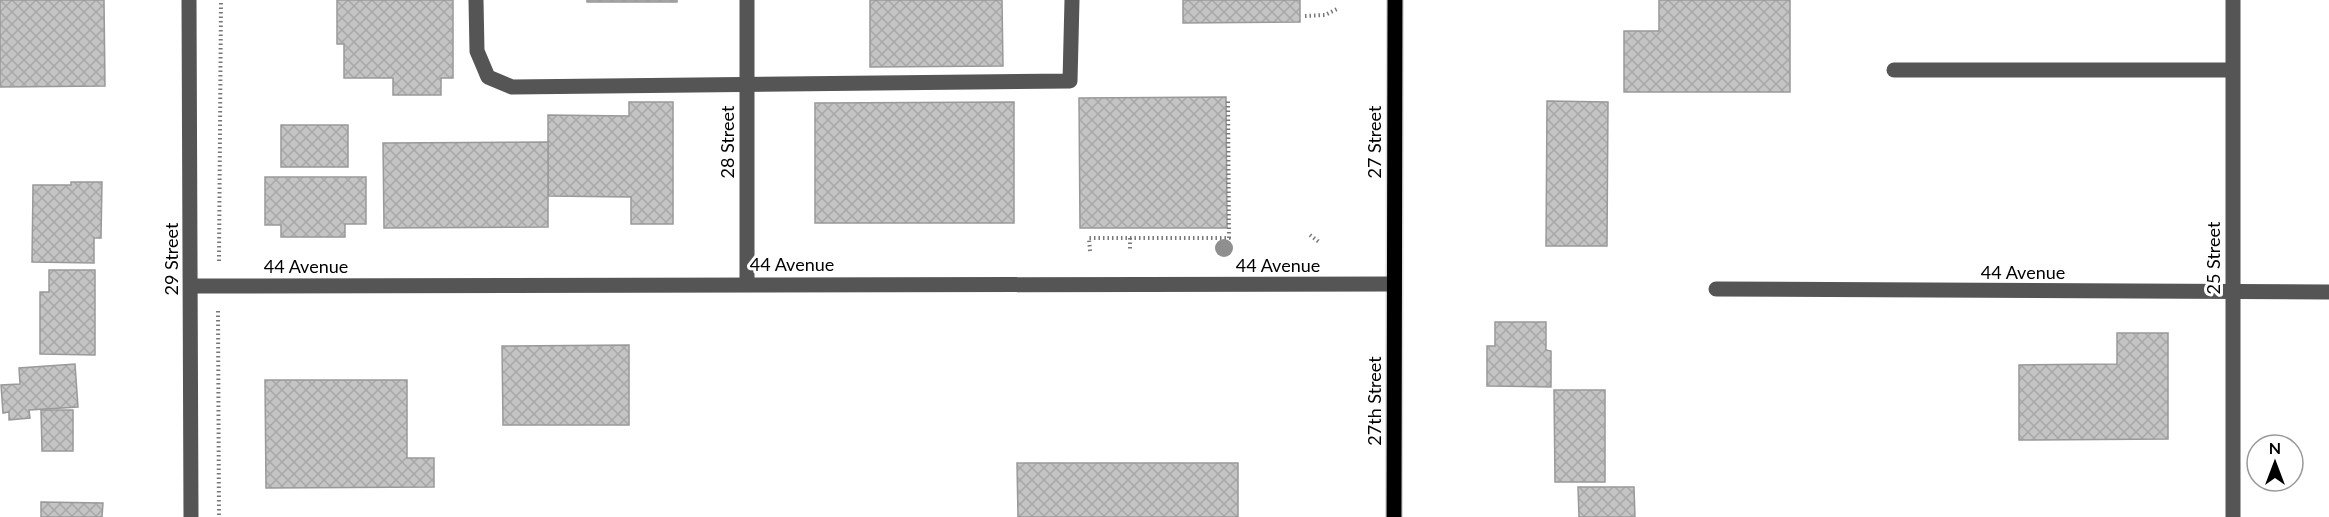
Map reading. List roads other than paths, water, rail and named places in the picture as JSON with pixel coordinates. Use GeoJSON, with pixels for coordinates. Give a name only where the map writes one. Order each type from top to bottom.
{"type":"FeatureCollection","features":[{"type":"Feature","properties":{"kind":"main road","name":"27 Street"},"geometry":{"type":"LineString","coordinates":[[1393,284],[1395,0]]}},
{"type":"Feature","properties":{"kind":"main road","name":"27th Street"},"geometry":{"type":"LineString","coordinates":[[1393,284],[1394,517]]}},
{"type":"Feature","properties":{"kind":"street","name":"29 Street"},"geometry":{"type":"LineString","coordinates":[[189,0],[191,517]]}},
{"type":"Feature","properties":{"kind":"street"},"geometry":{"type":"LineString","coordinates":[[476,0],[477,51],[488,77],[512,87],[1070,81],[1072,0]]}},
{"type":"Feature","properties":{"kind":"street","name":"28 Street"},"geometry":{"type":"LineString","coordinates":[[747,0],[747,284]]}},
{"type":"Feature","properties":{"kind":"street","name":"25 Street"},"geometry":{"type":"LineString","coordinates":[[2233,0],[2233,517]]}},
{"type":"Feature","properties":{"kind":"street"},"geometry":{"type":"LineString","coordinates":[[1894,70],[2232,70]]}},
{"type":"Feature","properties":{"kind":"street","name":"44 Avenue"},"geometry":{"type":"LineString","coordinates":[[191,286],[1393,284]]}},
{"type":"Feature","properties":{"kind":"street","name":"44 Avenue"},"geometry":{"type":"LineString","coordinates":[[1716,289],[2329,292]]}}]}
